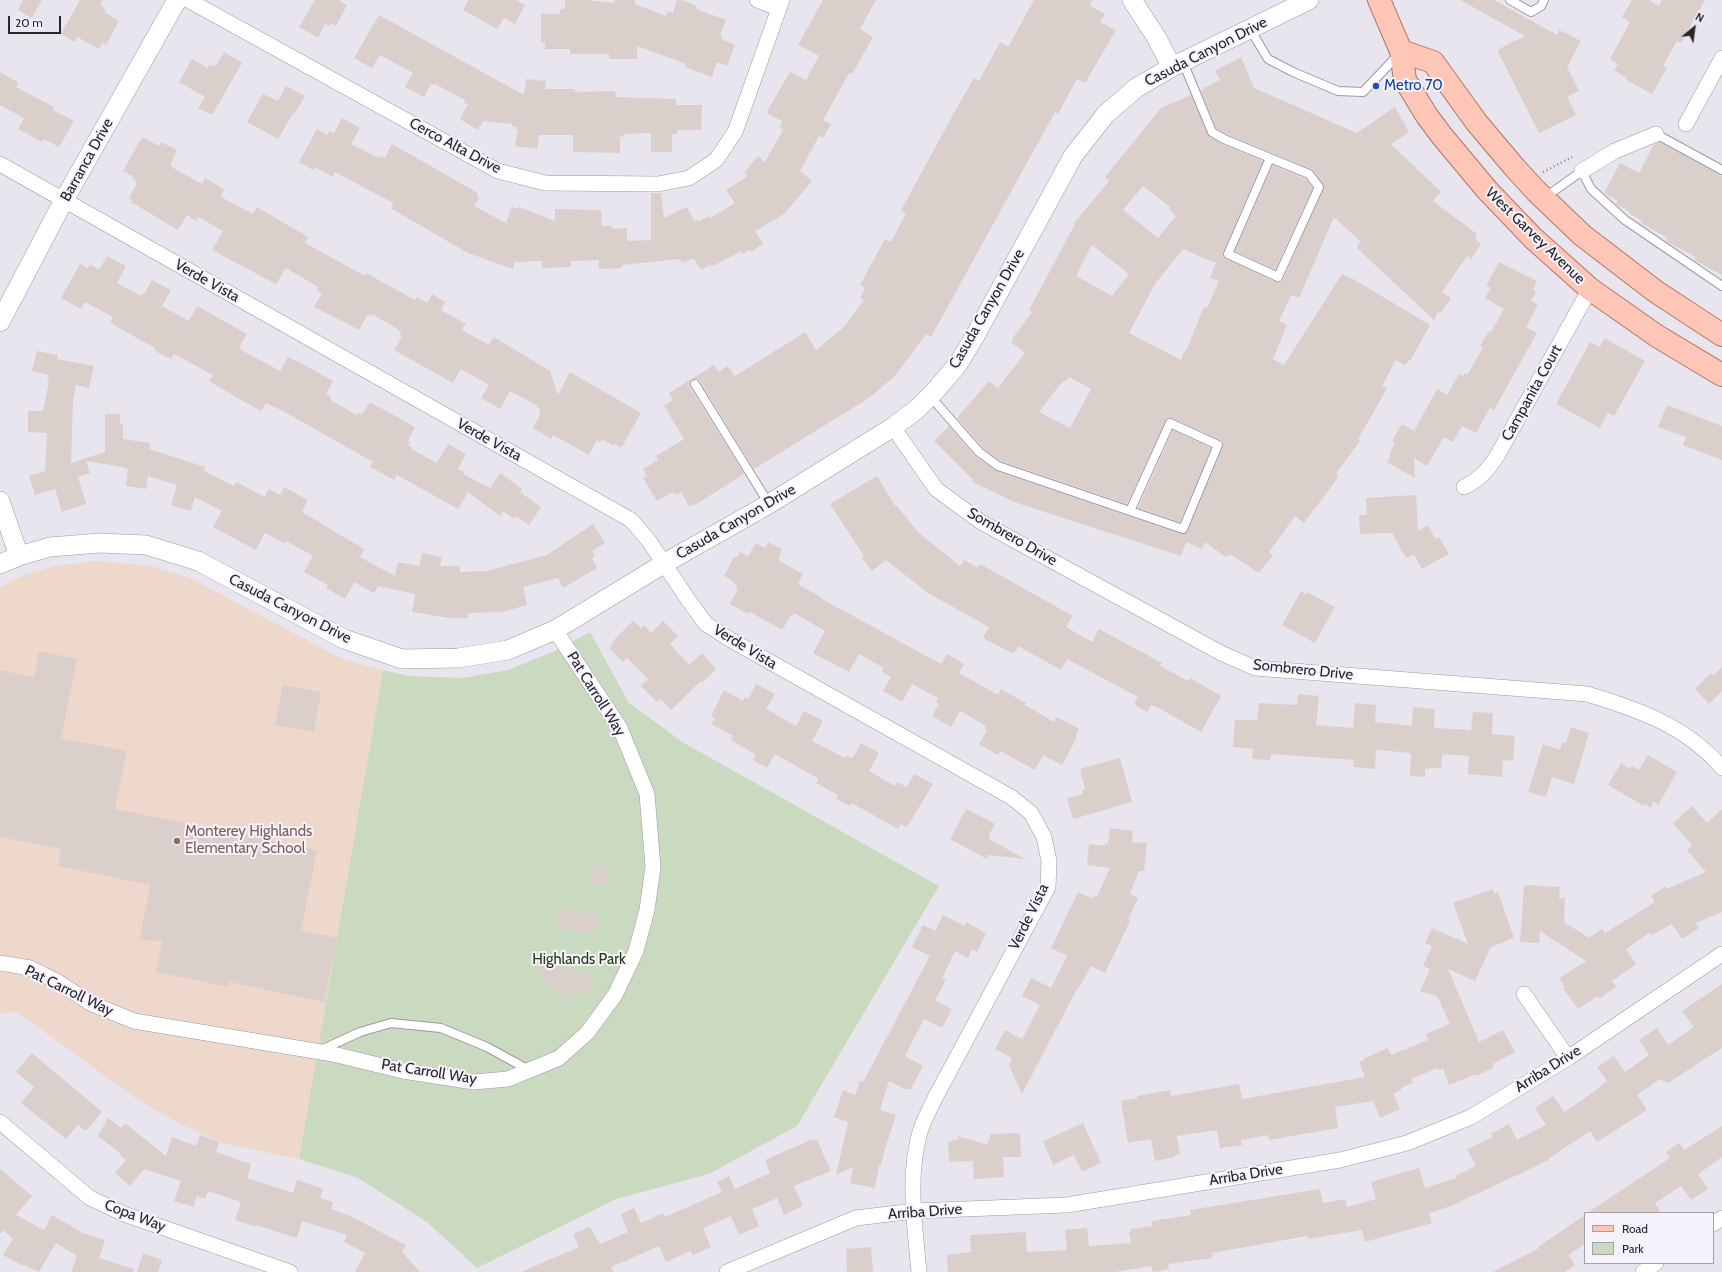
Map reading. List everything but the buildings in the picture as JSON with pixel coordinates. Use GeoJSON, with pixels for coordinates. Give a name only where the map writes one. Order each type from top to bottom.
{"type":"FeatureCollection","features":[{"type":"Feature","properties":{"kind":"main road","name":"West Garvey Avenue"},"geometry":{"type":"LineString","coordinates":[[1380,0],[1401,51],[1405,80],[1427,116],[1456,154],[1510,216],[1551,256],[1590,288],[1657,336],[1722,375]]}},
{"type":"Feature","properties":{"kind":"main road"},"geometry":{"type":"LineString","coordinates":[[1401,51],[1433,62],[1490,139],[1515,168],[1543,199],[1582,234],[1655,292],[1722,335]]}},
{"type":"Feature","properties":{"kind":"street","name":"Barranca Drive"},"geometry":{"type":"LineString","coordinates":[[0,322],[64,200],[177,0]]}},
{"type":"Feature","properties":{"kind":"street","name":"Cerco Alta Drive"},"geometry":{"type":"LineString","coordinates":[[188,0],[498,171],[545,183],[658,184],[689,178],[716,160],[735,132],[780,4]]}},
{"type":"Feature","properties":{"kind":"street"},"geometry":{"type":"LineString","coordinates":[[757,0],[780,4]]}},
{"type":"Feature","properties":{"kind":"street"},"geometry":{"type":"LineString","coordinates":[[1132,0],[1155,35],[1178,64]]}},
{"type":"Feature","properties":{"kind":"street","name":"Casuda Canyon Drive"},"geometry":{"type":"LineString","coordinates":[[0,564],[19,556],[50,547],[100,543],[146,545],[198,561],[344,639],[402,659],[458,658],[508,650],[555,630],[665,562],[770,504],[893,427],[916,410],[958,364],[975,336],[1072,156],[1106,114],[1136,88],[1178,64],[1309,0]]}},
{"type":"Feature","properties":{"kind":"street"},"geometry":{"type":"LineString","coordinates":[[1686,124],[1722,58]]}},
{"type":"Feature","properties":{"kind":"street"},"geometry":{"type":"LineString","coordinates":[[1582,171],[1615,151],[1656,134]]}},
{"type":"Feature","properties":{"kind":"street","name":"Verde Vista"},"geometry":{"type":"LineString","coordinates":[[0,164],[631,520],[649,540],[665,562],[689,601],[706,624],[731,640],[1010,797],[1031,813],[1044,837],[1049,860],[1048,887],[934,1098],[920,1132],[914,1168],[914,1211],[918,1272]]}},
{"type":"Feature","properties":{"kind":"street","name":"Campanita Court"},"geometry":{"type":"LineString","coordinates":[[1464,487],[1476,481],[1488,470],[1497,456],[1590,288]]}},
{"type":"Feature","properties":{"kind":"street","name":"Sombrero Drive"},"geometry":{"type":"LineString","coordinates":[[893,427],[936,489],[981,522],[1221,653],[1254,668],[1587,694],[1633,708],[1676,729],[1713,756],[1722,768]]}},
{"type":"Feature","properties":{"kind":"street"},"geometry":{"type":"LineString","coordinates":[[0,501],[19,556]]}},
{"type":"Feature","properties":{"kind":"street","name":"Pat Carroll Way"},"geometry":{"type":"LineString","coordinates":[[0,963],[30,968],[58,982],[90,1003],[134,1021],[317,1052],[403,1071],[474,1082],[508,1079],[559,1058],[587,1033],[615,995],[636,951],[647,910],[653,867],[647,794],[620,728],[555,630]]}},
{"type":"Feature","properties":{"kind":"street","name":"Arriba Drive"},"geometry":{"type":"LineString","coordinates":[[727,1272],[856,1218],[914,1211],[1067,1205],[1340,1160],[1407,1143],[1471,1117],[1568,1058],[1722,954]]}},
{"type":"Feature","properties":{"kind":"street"},"geometry":{"type":"LineString","coordinates":[[1524,994],[1568,1058]]}},
{"type":"Feature","properties":{"kind":"street","name":"Copa Way"},"geometry":{"type":"LineString","coordinates":[[0,1122],[90,1198],[124,1214],[290,1272]]}},
{"type":"Feature","properties":{"kind":"street"},"geometry":{"type":"LineString","coordinates":[[1643,1272],[1655,1264]]}},
{"type":"Feature","properties":{"kind":"lane"},"geometry":{"type":"LineString","coordinates":[[1510,0],[1531,12],[1541,6],[1544,0]]}},
{"type":"Feature","properties":{"kind":"lane"},"geometry":{"type":"LineString","coordinates":[[1250,29],[1268,59],[1292,72],[1338,91],[1363,92],[1401,51]]}},
{"type":"Feature","properties":{"kind":"lane"},"geometry":{"type":"LineString","coordinates":[[1178,64],[1212,132],[1224,139],[1309,174],[1319,187],[1278,277],[1228,254],[1270,158]]}},
{"type":"Feature","properties":{"kind":"lane"},"geometry":{"type":"LineString","coordinates":[[1656,134],[1722,170]]}},
{"type":"Feature","properties":{"kind":"lane"},"geometry":{"type":"LineString","coordinates":[[1543,199],[1582,171],[1591,189],[1625,220],[1722,286]]}},
{"type":"Feature","properties":{"kind":"lane"},"geometry":{"type":"LineString","coordinates":[[695,384],[770,504]]}},
{"type":"Feature","properties":{"kind":"lane"},"geometry":{"type":"LineString","coordinates":[[930,396],[979,452],[998,466],[1130,511],[1183,529],[1218,445],[1170,423],[1130,511]]}},
{"type":"Feature","properties":{"kind":"lane"},"geometry":{"type":"LineString","coordinates":[[317,1052],[360,1032],[391,1023],[441,1028],[487,1047],[529,1070]]}},
{"type":"Feature","properties":{"kind":"shaded area","name":"Monterey Highlands Elementary School"},"geometry":{"type":"Polygon","coordinates":[[[98,561],[151,566],[192,579],[342,659],[383,670],[299,1159],[222,1143],[178,1123],[138,1100],[17,1012],[0,1014],[0,587],[22,576],[54,566],[98,561]]]}},
{"type":"Feature","properties":{"kind":"green space","name":"Highlands Park"},"geometry":{"type":"Polygon","coordinates":[[[590,632],[629,703],[684,743],[939,886],[797,1126],[709,1174],[616,1199],[477,1268],[427,1222],[358,1178],[299,1159],[383,670],[408,676],[462,678],[508,670],[555,651],[590,632]]]}},
{"type":"Feature","properties":{"kind":"place","name":"Metro 70"},"geometry":{"type":"Point","coordinates":[1376,86]}},
{"type":"Feature","properties":{"kind":"place","name":"Monterey Highlands Elementary School"},"geometry":{"type":"Point","coordinates":[177,841]}}]}
